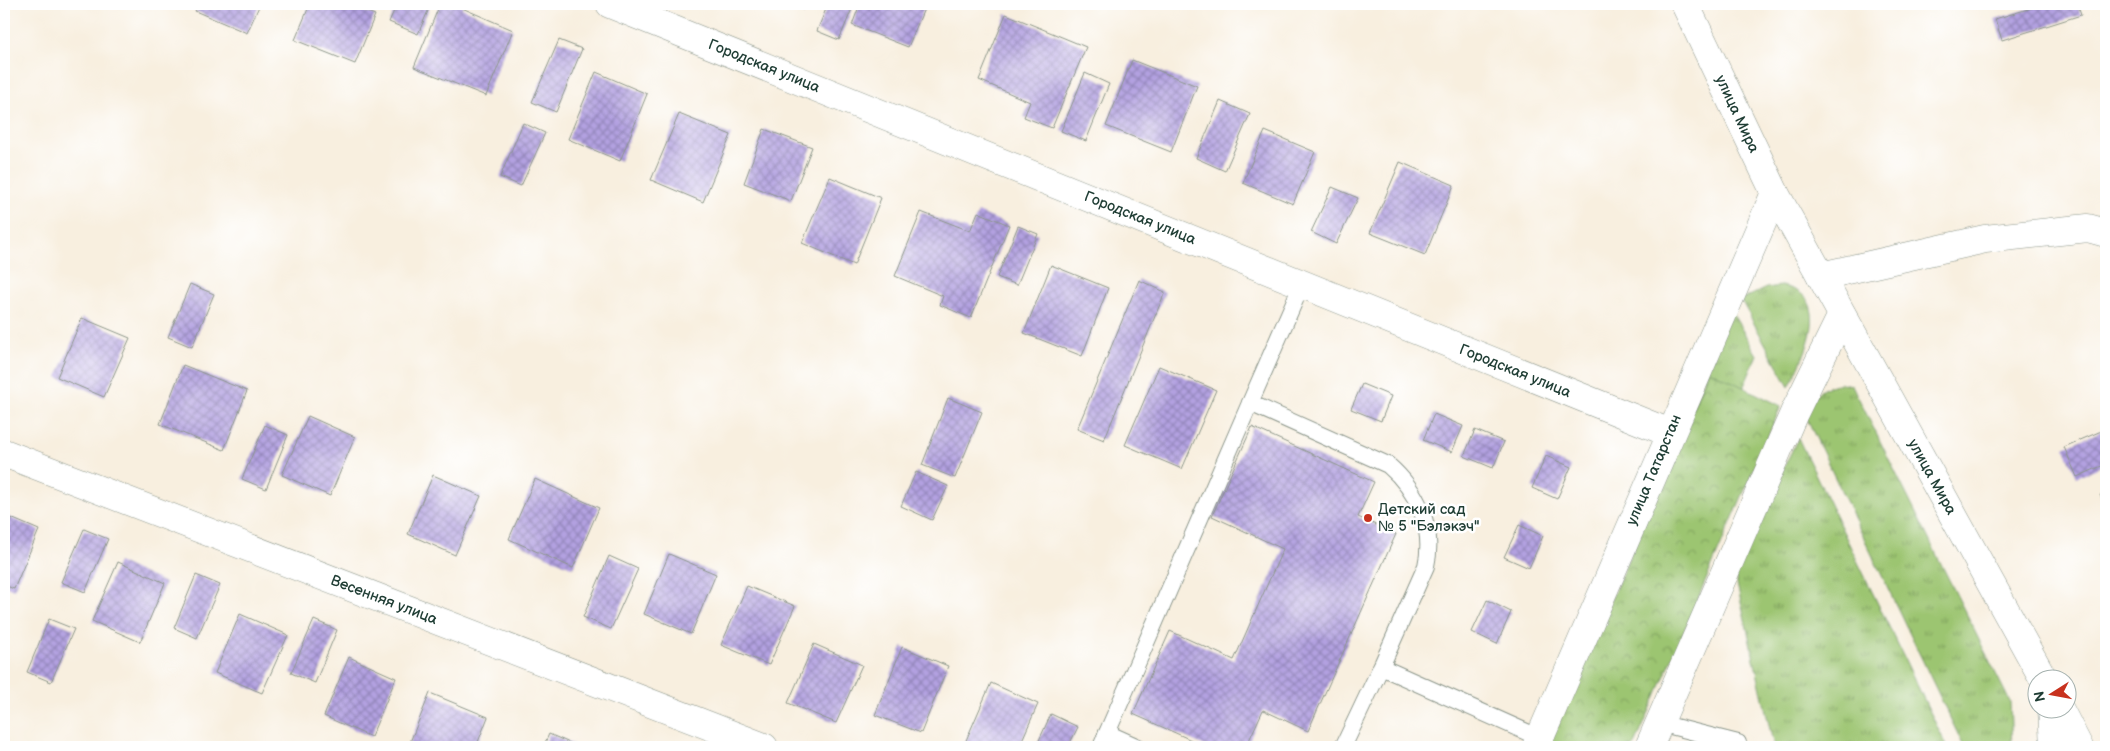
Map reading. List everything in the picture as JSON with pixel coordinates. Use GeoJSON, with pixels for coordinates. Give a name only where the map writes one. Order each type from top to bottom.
{"type":"FeatureCollection","features":[{"type":"Feature","properties":{"kind":"street","name":"Городская улица"},"geometry":{"type":"LineString","coordinates":[[610,4],[1670,433]]}},
{"type":"Feature","properties":{"kind":"street","name":"улица Мира"},"geometry":{"type":"LineString","coordinates":[[1685,4],[1775,193],[2037,668]]}},
{"type":"Feature","properties":{"kind":"street","name":"улица Татарстан"},"geometry":{"type":"LineString","coordinates":[[1538,743],[1775,193]]}},
{"type":"Feature","properties":{"kind":"street"},"geometry":{"type":"LineString","coordinates":[[1821,276],[1985,239],[2088,228],[2106,233]]}},
{"type":"Feature","properties":{"kind":"street"},"geometry":{"type":"LineString","coordinates":[[1654,735],[1794,413],[1842,315]]}},
{"type":"Feature","properties":{"kind":"street","name":"Весенняя улица"},"geometry":{"type":"LineString","coordinates":[[4,453],[764,747]]}},
{"type":"Feature","properties":{"kind":"street"},"geometry":{"type":"LineString","coordinates":[[2053,718],[2054,747]]}},
{"type":"Feature","properties":{"kind":"street"},"geometry":{"type":"LineString","coordinates":[[2064,718],[2078,747]]}},
{"type":"Feature","properties":{"kind":"lane"},"geometry":{"type":"LineString","coordinates":[[1138,747],[1104,740],[1302,284]]}},
{"type":"Feature","properties":{"kind":"lane"},"geometry":{"type":"LineString","coordinates":[[1250,403],[1388,465],[1403,478],[1419,504],[1424,520],[1429,553],[1426,566],[1343,747]]}},
{"type":"Feature","properties":{"kind":"lane"},"geometry":{"type":"LineString","coordinates":[[1381,667],[1538,743]]}},
{"type":"Feature","properties":{"kind":"lane"},"geometry":{"type":"LineString","coordinates":[[1654,735],[1738,742],[1739,747]]}},
{"type":"Feature","properties":{"kind":"green space"},"geometry":{"type":"Polygon","coordinates":[[[1781,286],[1798,292],[1808,301],[1812,314],[1812,329],[1808,344],[1789,387],[1741,300],[1766,288],[1781,286]]]}},
{"type":"Feature","properties":{"kind":"green space"},"geometry":{"type":"Polygon","coordinates":[[[1731,311],[1757,355],[1688,521],[1646,519],[1731,311]]]}},
{"type":"Feature","properties":{"kind":"green space"},"geometry":{"type":"Polygon","coordinates":[[[1709,370],[1781,406],[1634,747],[1548,747],[1709,370]]]}},
{"type":"Feature","properties":{"kind":"green space"},"geometry":{"type":"Polygon","coordinates":[[[1842,383],[1852,385],[2010,702],[2012,747],[1964,747],[1805,415],[1818,393],[1828,387],[1842,383]]]}},
{"type":"Feature","properties":{"kind":"green space"},"geometry":{"type":"Polygon","coordinates":[[[1798,438],[1947,747],[1774,747],[1734,571],[1798,438]]]}},
{"type":"Feature","properties":{"kind":"building"},"geometry":{"type":"Polygon","coordinates":[[[199,4],[260,4],[247,33],[195,11],[199,4]]]}},
{"type":"Feature","properties":{"kind":"building"},"geometry":{"type":"Polygon","coordinates":[[[310,4],[346,4],[375,15],[355,64],[295,40],[310,4]]]}},
{"type":"Feature","properties":{"kind":"building"},"geometry":{"type":"Polygon","coordinates":[[[397,4],[431,4],[418,34],[389,22],[397,4]]]}},
{"type":"Feature","properties":{"kind":"building"},"geometry":{"type":"Polygon","coordinates":[[[440,4],[463,4],[462,8],[513,30],[486,96],[414,67],[440,4]]]}},
{"type":"Feature","properties":{"kind":"building"},"geometry":{"type":"Polygon","coordinates":[[[788,4],[806,4],[803,10],[788,4]]]}},
{"type":"Feature","properties":{"kind":"building"},"geometry":{"type":"Polygon","coordinates":[[[828,4],[854,4],[839,40],[817,31],[828,4]]]}},
{"type":"Feature","properties":{"kind":"building"},"geometry":{"type":"Polygon","coordinates":[[[860,4],[926,4],[908,47],[852,25],[860,4]]]}},
{"type":"Feature","properties":{"kind":"building"},"geometry":{"type":"Polygon","coordinates":[[[2045,4],[2077,4],[2081,15],[2002,40],[1995,19],[2045,4]]]}},
{"type":"Feature","properties":{"kind":"building"},"geometry":{"type":"Polygon","coordinates":[[[1006,14],[1086,47],[1052,128],[1024,117],[1030,102],[979,80],[1006,14]]]}},
{"type":"Feature","properties":{"kind":"building"},"geometry":{"type":"Polygon","coordinates":[[[559,40],[582,49],[556,112],[532,102],[559,40]]]}},
{"type":"Feature","properties":{"kind":"building"},"geometry":{"type":"Polygon","coordinates":[[[1132,60],[1197,86],[1171,152],[1106,126],[1132,60]]]}},
{"type":"Feature","properties":{"kind":"building"},"geometry":{"type":"Polygon","coordinates":[[[596,72],[647,94],[620,161],[568,139],[596,72]]]}},
{"type":"Feature","properties":{"kind":"building"},"geometry":{"type":"Polygon","coordinates":[[[1085,73],[1109,84],[1086,141],[1061,131],[1085,73]]]}},
{"type":"Feature","properties":{"kind":"building"},"geometry":{"type":"Polygon","coordinates":[[[1220,101],[1250,114],[1225,171],[1196,158],[1220,101]]]}},
{"type":"Feature","properties":{"kind":"building"},"geometry":{"type":"Polygon","coordinates":[[[679,114],[731,135],[703,202],[651,180],[679,114]]]}},
{"type":"Feature","properties":{"kind":"building"},"geometry":{"type":"Polygon","coordinates":[[[523,123],[545,133],[521,186],[500,177],[523,123]]]}},
{"type":"Feature","properties":{"kind":"building"},"geometry":{"type":"Polygon","coordinates":[[[764,129],[812,147],[791,201],[744,183],[764,129]]]}},
{"type":"Feature","properties":{"kind":"building"},"geometry":{"type":"Polygon","coordinates":[[[1265,131],[1315,152],[1293,204],[1243,183],[1265,131]]]}},
{"type":"Feature","properties":{"kind":"building"},"geometry":{"type":"Polygon","coordinates":[[[1400,162],[1454,185],[1425,255],[1370,233],[1400,162]]]}},
{"type":"Feature","properties":{"kind":"building"},"geometry":{"type":"Polygon","coordinates":[[[830,177],[881,198],[854,265],[802,243],[830,177]]]}},
{"type":"Feature","properties":{"kind":"building"},"geometry":{"type":"Polygon","coordinates":[[[1332,187],[1358,198],[1336,244],[1311,232],[1332,187]]]}},
{"type":"Feature","properties":{"kind":"building"},"geometry":{"type":"Polygon","coordinates":[[[921,212],[970,231],[978,212],[1009,225],[971,318],[940,305],[943,296],[895,276],[921,212]]]}},
{"type":"Feature","properties":{"kind":"building"},"geometry":{"type":"Polygon","coordinates":[[[1018,226],[1038,234],[1017,285],[997,277],[1018,226]]]}},
{"type":"Feature","properties":{"kind":"building"},"geometry":{"type":"Polygon","coordinates":[[[1051,265],[1108,288],[1082,356],[1024,333],[1051,265]]]}},
{"type":"Feature","properties":{"kind":"building"},"geometry":{"type":"Polygon","coordinates":[[[1139,280],[1165,292],[1104,440],[1077,429],[1139,280]]]}},
{"type":"Feature","properties":{"kind":"building"},"geometry":{"type":"Polygon","coordinates":[[[190,284],[214,294],[192,347],[168,337],[190,284]]]}},
{"type":"Feature","properties":{"kind":"building"},"geometry":{"type":"Polygon","coordinates":[[[82,318],[130,338],[104,397],[57,377],[82,318]]]}},
{"type":"Feature","properties":{"kind":"building"},"geometry":{"type":"Polygon","coordinates":[[[183,365],[247,391],[224,450],[160,424],[183,365]]]}},
{"type":"Feature","properties":{"kind":"building"},"geometry":{"type":"Polygon","coordinates":[[[1159,366],[1216,390],[1182,469],[1125,445],[1159,366]]]}},
{"type":"Feature","properties":{"kind":"building"},"geometry":{"type":"Polygon","coordinates":[[[1362,384],[1391,396],[1381,421],[1351,409],[1362,384]]]}},
{"type":"Feature","properties":{"kind":"building"},"geometry":{"type":"Polygon","coordinates":[[[948,398],[982,412],[955,478],[922,465],[948,398]]]}},
{"type":"Feature","properties":{"kind":"building"},"geometry":{"type":"Polygon","coordinates":[[[1434,414],[1463,426],[1452,452],[1423,440],[1434,414]]]}},
{"type":"Feature","properties":{"kind":"building"},"geometry":{"type":"Polygon","coordinates":[[[308,416],[355,437],[330,496],[282,475],[308,416]]]}},
{"type":"Feature","properties":{"kind":"building"},"geometry":{"type":"Polygon","coordinates":[[[265,425],[288,435],[266,489],[242,479],[265,425]]]}},
{"type":"Feature","properties":{"kind":"building"},"geometry":{"type":"Polygon","coordinates":[[[1252,427],[1374,482],[1358,517],[1396,534],[1308,731],[1263,710],[1246,747],[1207,747],[1133,714],[1170,631],[1234,660],[1283,549],[1212,516],[1252,427]]]}},
{"type":"Feature","properties":{"kind":"building"},"geometry":{"type":"Polygon","coordinates":[[[2106,429],[2106,464],[2077,477],[2064,447],[2106,429]]]}},
{"type":"Feature","properties":{"kind":"building"},"geometry":{"type":"Polygon","coordinates":[[[1475,430],[1504,442],[1493,468],[1464,456],[1475,430]]]}},
{"type":"Feature","properties":{"kind":"building"},"geometry":{"type":"Polygon","coordinates":[[[1546,456],[1571,467],[1557,499],[1532,488],[1546,456]]]}},
{"type":"Feature","properties":{"kind":"building"},"geometry":{"type":"Polygon","coordinates":[[[916,472],[948,486],[932,520],[901,506],[916,472]]]}},
{"type":"Feature","properties":{"kind":"building"},"geometry":{"type":"Polygon","coordinates":[[[433,475],[481,496],[455,555],[408,534],[433,475]]]}},
{"type":"Feature","properties":{"kind":"building"},"geometry":{"type":"Polygon","coordinates":[[[535,479],[599,508],[573,568],[509,539],[535,479]]]}},
{"type":"Feature","properties":{"kind":"building"},"geometry":{"type":"Polygon","coordinates":[[[2106,492],[2106,507],[2100,495],[2106,492]]]}},
{"type":"Feature","properties":{"kind":"building"},"geometry":{"type":"Polygon","coordinates":[[[4,515],[39,530],[14,589],[4,585],[4,515]]]}},
{"type":"Feature","properties":{"kind":"building"},"geometry":{"type":"Polygon","coordinates":[[[1519,525],[1543,536],[1529,568],[1504,557],[1519,525]]]}},
{"type":"Feature","properties":{"kind":"building"},"geometry":{"type":"Polygon","coordinates":[[[84,529],[108,539],[85,592],[61,582],[84,529]]]}},
{"type":"Feature","properties":{"kind":"building"},"geometry":{"type":"Polygon","coordinates":[[[669,554],[716,574],[691,634],[644,614],[669,554]]]}},
{"type":"Feature","properties":{"kind":"building"},"geometry":{"type":"Polygon","coordinates":[[[609,556],[638,569],[611,629],[583,617],[609,556]]]}},
{"type":"Feature","properties":{"kind":"building"},"geometry":{"type":"Polygon","coordinates":[[[118,562],[165,583],[140,642],[92,621],[118,562]]]}},
{"type":"Feature","properties":{"kind":"building"},"geometry":{"type":"Polygon","coordinates":[[[196,575],[220,585],[197,638],[174,628],[196,575]]]}},
{"type":"Feature","properties":{"kind":"building"},"geometry":{"type":"Polygon","coordinates":[[[747,586],[795,606],[769,665],[721,645],[747,586]]]}},
{"type":"Feature","properties":{"kind":"building"},"geometry":{"type":"Polygon","coordinates":[[[1487,600],[1511,612],[1497,644],[1472,632],[1487,600]]]}},
{"type":"Feature","properties":{"kind":"building"},"geometry":{"type":"Polygon","coordinates":[[[240,614],[288,635],[262,693],[215,673],[240,614]]]}},
{"type":"Feature","properties":{"kind":"building"},"geometry":{"type":"Polygon","coordinates":[[[49,619],[74,629],[51,682],[27,672],[49,619]]]}},
{"type":"Feature","properties":{"kind":"building"},"geometry":{"type":"Polygon","coordinates":[[[314,620],[337,630],[315,683],[291,673],[314,620]]]}},
{"type":"Feature","properties":{"kind":"building"},"geometry":{"type":"Polygon","coordinates":[[[814,644],[862,665],[836,723],[788,703],[814,644]]]}},
{"type":"Feature","properties":{"kind":"building"},"geometry":{"type":"Polygon","coordinates":[[[902,647],[948,666],[921,733],[875,715],[902,647]]]}},
{"type":"Feature","properties":{"kind":"building"},"geometry":{"type":"Polygon","coordinates":[[[349,657],[396,678],[371,737],[324,716],[349,657]]]}},
{"type":"Feature","properties":{"kind":"building"},"geometry":{"type":"Polygon","coordinates":[[[991,683],[1038,704],[1019,747],[968,747],[964,745],[991,683]]]}},
{"type":"Feature","properties":{"kind":"building"},"geometry":{"type":"Polygon","coordinates":[[[430,693],[488,717],[476,747],[408,747],[430,693]]]}},
{"type":"Feature","properties":{"kind":"building"},"geometry":{"type":"Polygon","coordinates":[[[1051,714],[1078,727],[1068,747],[1036,747],[1051,714]]]}},
{"type":"Feature","properties":{"kind":"building"},"geometry":{"type":"Polygon","coordinates":[[[549,734],[579,747],[543,747],[549,734]]]}},
{"type":"Feature","properties":{"kind":"place","name":"Детский сад № 5 \"Бэлэкэч\""},"geometry":{"type":"Point","coordinates":[1368,518]}}]}
